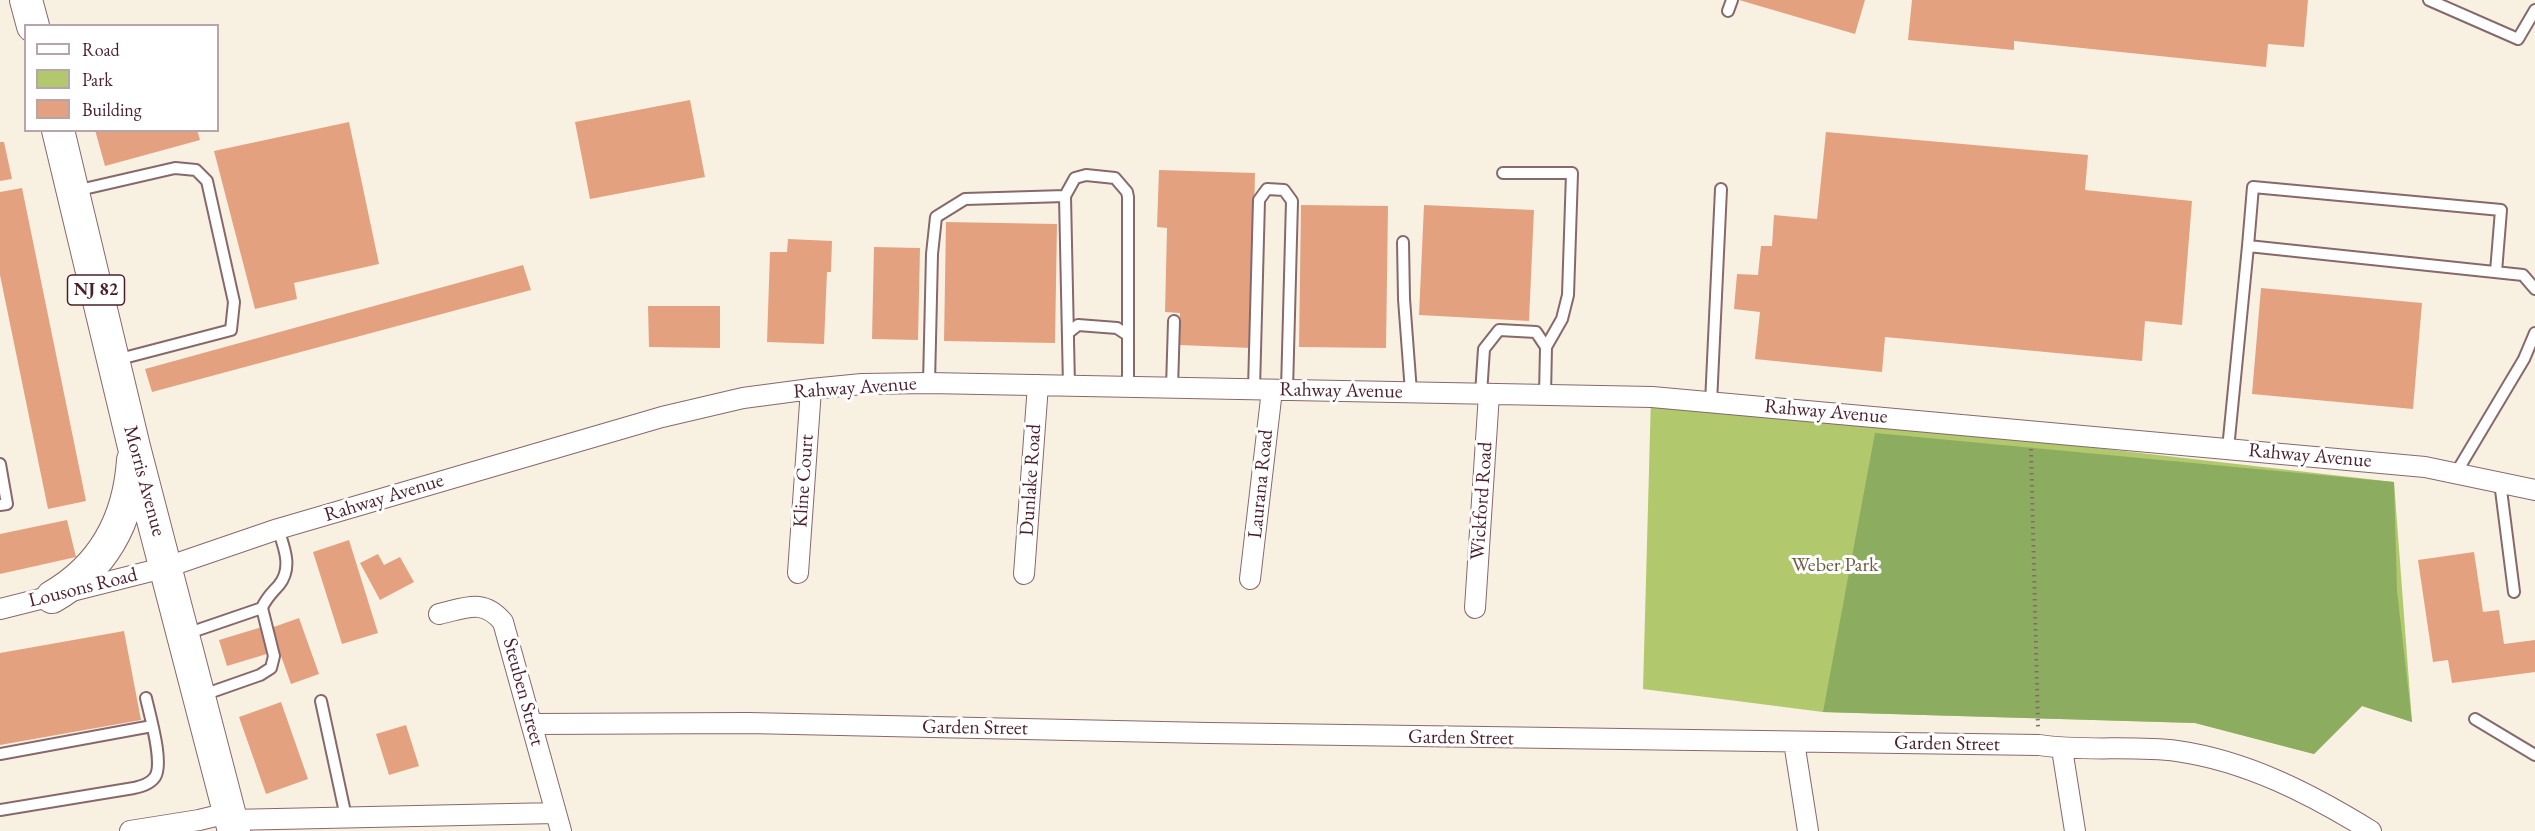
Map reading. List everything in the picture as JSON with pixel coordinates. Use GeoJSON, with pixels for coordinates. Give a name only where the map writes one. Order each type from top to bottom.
{"type":"FeatureCollection","features":[{"type":"Feature","properties":{"kind":"main road"},"geometry":{"type":"LineString","coordinates":[[26,0],[32,24]]}},
{"type":"Feature","properties":{"kind":"main road","name":"Morris Avenue"},"geometry":{"type":"LineString","coordinates":[[58,132],[134,447],[231,821]]}},
{"type":"Feature","properties":{"kind":"main road"},"geometry":{"type":"LineString","coordinates":[[52,597],[71,586],[105,552],[122,515],[132,482],[134,447]]}},
{"type":"Feature","properties":{"kind":"street","name":"Rahway Avenue"},"geometry":{"type":"LineString","coordinates":[[166,567],[278,529],[662,417],[743,398],[862,384],[929,383],[1652,397],[2425,467],[2535,490]]}},
{"type":"Feature","properties":{"kind":"street","name":"Dunlake Road"},"geometry":{"type":"LineString","coordinates":[[1024,574],[1038,385]]}},
{"type":"Feature","properties":{"kind":"street","name":"Kline Court"},"geometry":{"type":"LineString","coordinates":[[798,573],[811,389]]}},
{"type":"Feature","properties":{"kind":"street","name":"Laurana Road"},"geometry":{"type":"LineString","coordinates":[[1250,579],[1271,390]]}},
{"type":"Feature","properties":{"kind":"street","name":"Wickford Road"},"geometry":{"type":"LineString","coordinates":[[1475,608],[1485,394]]}},
{"type":"Feature","properties":{"kind":"street","name":"Lousons Road"},"geometry":{"type":"LineString","coordinates":[[0,609],[166,567]]}},
{"type":"Feature","properties":{"kind":"street","name":"Steuben Street"},"geometry":{"type":"LineString","coordinates":[[439,614],[483,606],[495,612],[503,622],[559,822]]}},
{"type":"Feature","properties":{"kind":"street","name":"Garden Street"},"geometry":{"type":"LineString","coordinates":[[533,724],[748,723],[1231,734],[2038,745],[2062,749],[2137,748],[2177,751],[2219,760],[2268,776],[2322,801],[2371,831]]}},
{"type":"Feature","properties":{"kind":"street"},"geometry":{"type":"LineString","coordinates":[[1794,742],[1808,831]]}},
{"type":"Feature","properties":{"kind":"street"},"geometry":{"type":"LineString","coordinates":[[2062,749],[2075,831]]}},
{"type":"Feature","properties":{"kind":"street"},"geometry":{"type":"LineString","coordinates":[[130,831],[199,820],[346,817],[559,822]]}},
{"type":"Feature","properties":{"kind":"lane"},"geometry":{"type":"LineString","coordinates":[[1728,11],[1732,0]]}},
{"type":"Feature","properties":{"kind":"lane"},"geometry":{"type":"LineString","coordinates":[[2429,0],[2518,39],[2535,10]]}},
{"type":"Feature","properties":{"kind":"lane"},"geometry":{"type":"LineString","coordinates":[[73,192],[175,168],[196,170],[207,181],[234,302],[231,330],[113,360]]}},
{"type":"Feature","properties":{"kind":"lane"},"geometry":{"type":"LineString","coordinates":[[1503,173],[1572,173],[1568,295],[1562,319],[1546,347],[1545,395]]}},
{"type":"Feature","properties":{"kind":"lane"},"geometry":{"type":"LineString","coordinates":[[1069,386],[1065,196],[1068,186],[1075,178],[1086,175],[1115,178],[1127,192],[1128,387]]}},
{"type":"Feature","properties":{"kind":"lane"},"geometry":{"type":"LineString","coordinates":[[2228,449],[2253,188],[2501,210],[2496,272]]}},
{"type":"Feature","properties":{"kind":"lane"},"geometry":{"type":"LineString","coordinates":[[1267,189],[1284,190],[1292,201],[1271,390],[1259,201],[1267,189]]}},
{"type":"Feature","properties":{"kind":"lane"},"geometry":{"type":"LineString","coordinates":[[1711,403],[1721,189]]}},
{"type":"Feature","properties":{"kind":"lane"},"geometry":{"type":"LineString","coordinates":[[929,383],[932,254],[936,218],[965,199],[1065,196]]}},
{"type":"Feature","properties":{"kind":"lane"},"geometry":{"type":"LineString","coordinates":[[1403,242],[1404,299],[1411,392]]}},
{"type":"Feature","properties":{"kind":"lane"},"geometry":{"type":"LineString","coordinates":[[2248,246],[2523,275],[2535,289]]}},
{"type":"Feature","properties":{"kind":"lane"},"geometry":{"type":"LineString","coordinates":[[1172,388],[1174,321]]}},
{"type":"Feature","properties":{"kind":"lane"},"geometry":{"type":"LineString","coordinates":[[1068,333],[1078,325],[1118,328],[1126,334]]}},
{"type":"Feature","properties":{"kind":"lane"},"geometry":{"type":"LineString","coordinates":[[1485,394],[1484,349],[1498,330],[1536,332],[1546,347]]}},
{"type":"Feature","properties":{"kind":"lane"},"geometry":{"type":"LineString","coordinates":[[2456,473],[2524,359],[2535,333]]}},
{"type":"Feature","properties":{"kind":"lane"},"geometry":{"type":"LineString","coordinates":[[0,465],[7,504],[0,505]]}},
{"type":"Feature","properties":{"kind":"lane"},"geometry":{"type":"LineString","coordinates":[[2500,483],[2514,592]]}},
{"type":"Feature","properties":{"kind":"lane"},"geometry":{"type":"LineString","coordinates":[[184,634],[262,608],[270,594],[281,583],[286,570],[286,556],[278,529]]}},
{"type":"Feature","properties":{"kind":"lane"},"geometry":{"type":"LineString","coordinates":[[199,696],[260,675],[271,668],[274,656],[262,608]]}},
{"type":"Feature","properties":{"kind":"lane"},"geometry":{"type":"LineString","coordinates":[[0,810],[148,784],[155,776],[159,764],[146,698]]}},
{"type":"Feature","properties":{"kind":"lane"},"geometry":{"type":"LineString","coordinates":[[321,701],[346,817]]}},
{"type":"Feature","properties":{"kind":"lane"},"geometry":{"type":"LineString","coordinates":[[2475,719],[2535,755]]}},
{"type":"Feature","properties":{"kind":"lane"},"geometry":{"type":"LineString","coordinates":[[0,754],[152,726]]}},
{"type":"Feature","properties":{"kind":"path"},"geometry":{"type":"LineString","coordinates":[[2031,431],[2038,745]]}},
{"type":"Feature","properties":{"kind":"green space","name":"Weber Park"},"geometry":{"type":"Polygon","coordinates":[[[1651,397],[2394,482],[2412,722],[2362,706],[2314,754],[2195,723],[1823,712],[1643,689],[1651,397]]]}},
{"type":"Feature","properties":{"kind":"green space","name":"Weber Park"},"geometry":{"type":"Polygon","coordinates":[[[1875,433],[2394,482],[2397,591],[2412,722],[2362,706],[2314,754],[2195,723],[1823,712],[1875,433]]]}},
{"type":"Feature","properties":{"kind":"building"},"geometry":{"type":"Polygon","coordinates":[[[1739,0],[1865,0],[1855,34],[1739,0]]]}},
{"type":"Feature","properties":{"kind":"building"},"geometry":{"type":"Polygon","coordinates":[[[1912,0],[2308,0],[2304,47],[2268,44],[2266,67],[2014,41],[2014,50],[1908,40],[1912,0]]]}},
{"type":"Feature","properties":{"kind":"building"},"geometry":{"type":"Polygon","coordinates":[[[690,100],[705,177],[590,199],[575,122],[690,100]]]}},
{"type":"Feature","properties":{"kind":"building"},"geometry":{"type":"Polygon","coordinates":[[[349,122],[379,264],[294,283],[297,299],[255,309],[214,151],[349,122]]]}},
{"type":"Feature","properties":{"kind":"building"},"geometry":{"type":"Polygon","coordinates":[[[96,132],[198,132],[200,140],[105,166],[96,132]]]}},
{"type":"Feature","properties":{"kind":"building"},"geometry":{"type":"Polygon","coordinates":[[[1826,132],[2088,155],[2085,190],[2192,201],[2182,325],[2145,321],[2142,361],[1885,337],[1882,372],[1755,359],[1760,312],[1734,309],[1737,274],[1758,275],[1761,246],[1772,246],[1774,215],[1817,219],[1826,132]]]}},
{"type":"Feature","properties":{"kind":"building"},"geometry":{"type":"Polygon","coordinates":[[[0,142],[4,142],[12,179],[0,181],[0,142]]]}},
{"type":"Feature","properties":{"kind":"building"},"geometry":{"type":"Polygon","coordinates":[[[1159,170],[1255,173],[1251,348],[1179,345],[1180,313],[1165,312],[1167,228],[1157,227],[1159,170]]]}},
{"type":"Feature","properties":{"kind":"building"},"geometry":{"type":"Polygon","coordinates":[[[22,188],[86,501],[48,509],[0,275],[0,192],[22,188]]]}},
{"type":"Feature","properties":{"kind":"building"},"geometry":{"type":"Polygon","coordinates":[[[1301,205],[1388,206],[1386,348],[1299,347],[1301,205]]]}},
{"type":"Feature","properties":{"kind":"building"},"geometry":{"type":"Polygon","coordinates":[[[1424,205],[1534,210],[1529,321],[1419,315],[1424,205]]]}},
{"type":"Feature","properties":{"kind":"building"},"geometry":{"type":"Polygon","coordinates":[[[946,222],[1057,224],[1055,343],[944,341],[946,222]]]}},
{"type":"Feature","properties":{"kind":"building"},"geometry":{"type":"Polygon","coordinates":[[[788,239],[832,241],[831,272],[827,272],[824,344],[767,342],[770,252],[787,252],[788,239]]]}},
{"type":"Feature","properties":{"kind":"building"},"geometry":{"type":"Polygon","coordinates":[[[874,247],[920,248],[918,340],[872,339],[874,247]]]}},
{"type":"Feature","properties":{"kind":"building"},"geometry":{"type":"Polygon","coordinates":[[[523,265],[531,290],[152,392],[145,369],[523,265]]]}},
{"type":"Feature","properties":{"kind":"building"},"geometry":{"type":"Polygon","coordinates":[[[2261,288],[2422,303],[2413,409],[2252,394],[2261,288]]]}},
{"type":"Feature","properties":{"kind":"building"},"geometry":{"type":"Polygon","coordinates":[[[648,306],[720,306],[720,348],[649,347],[648,306]]]}},
{"type":"Feature","properties":{"kind":"building"},"geometry":{"type":"Polygon","coordinates":[[[67,520],[76,557],[0,574],[0,534],[67,520]]]}},
{"type":"Feature","properties":{"kind":"building"},"geometry":{"type":"Polygon","coordinates":[[[349,540],[378,633],[342,644],[313,552],[349,540]]]}},
{"type":"Feature","properties":{"kind":"building"},"geometry":{"type":"Polygon","coordinates":[[[2474,552],[2483,612],[2499,610],[2504,644],[2535,640],[2535,672],[2452,683],[2448,660],[2433,662],[2418,560],[2474,552]]]}},
{"type":"Feature","properties":{"kind":"building"},"geometry":{"type":"Polygon","coordinates":[[[378,554],[384,565],[400,557],[414,582],[380,600],[360,563],[378,554]]]}},
{"type":"Feature","properties":{"kind":"building"},"geometry":{"type":"Polygon","coordinates":[[[299,618],[319,674],[291,684],[271,628],[299,618]]]}},
{"type":"Feature","properties":{"kind":"building"},"geometry":{"type":"Polygon","coordinates":[[[262,627],[270,653],[227,666],[219,640],[262,627]]]}},
{"type":"Feature","properties":{"kind":"building"},"geometry":{"type":"Polygon","coordinates":[[[124,631],[141,720],[0,745],[0,653],[124,631]]]}},
{"type":"Feature","properties":{"kind":"building"},"geometry":{"type":"Polygon","coordinates":[[[281,702],[308,779],[266,794],[239,717],[281,702]]]}},
{"type":"Feature","properties":{"kind":"building"},"geometry":{"type":"Polygon","coordinates":[[[406,725],[419,766],[389,775],[376,734],[406,725]]]}}]}
